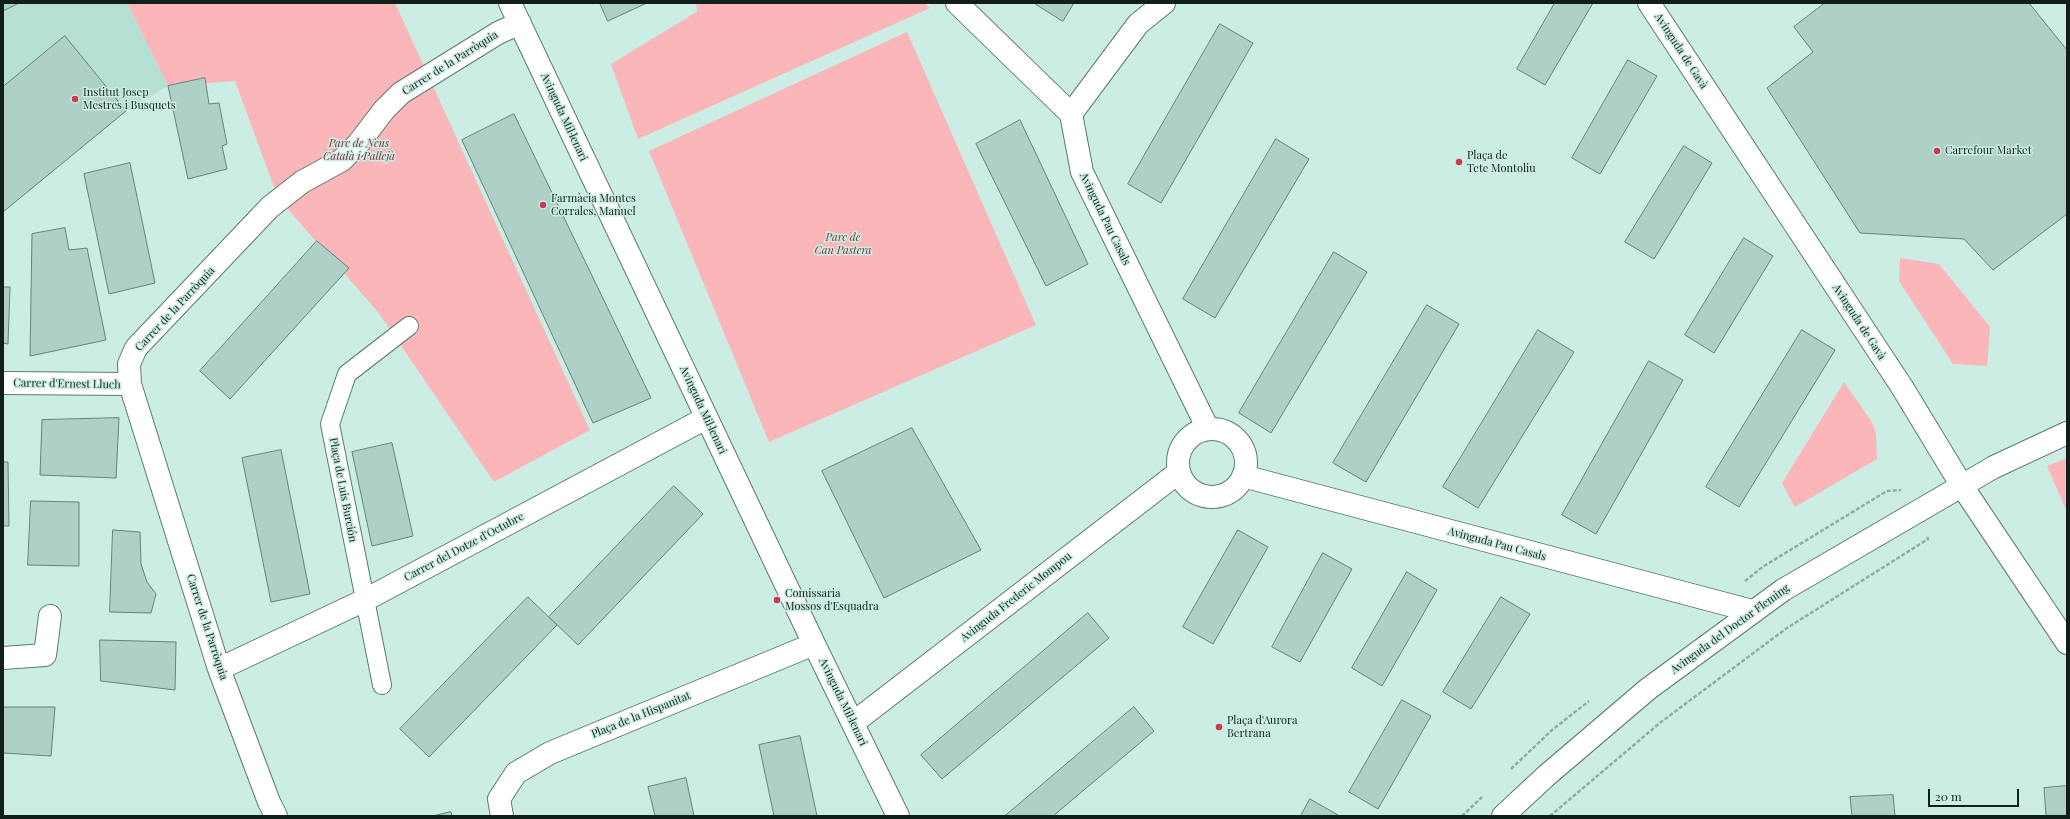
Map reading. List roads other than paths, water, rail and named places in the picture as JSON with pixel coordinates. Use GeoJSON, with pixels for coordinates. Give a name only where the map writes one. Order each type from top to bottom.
{"type":"FeatureCollection","features":[{"type":"Feature","properties":{"kind":"street","name":"Avinguda Mil·lenari"},"geometry":{"type":"LineString","coordinates":[[510,3],[706,418],[898,816]]}},
{"type":"Feature","properties":{"kind":"street"},"geometry":{"type":"LineString","coordinates":[[957,3],[1071,114],[1138,24],[1164,3]]}},
{"type":"Feature","properties":{"kind":"street","name":"Avinguda de Gavà"},"geometry":{"type":"LineString","coordinates":[[1649,3],[1902,387],[1962,486],[2066,637]]}},
{"type":"Feature","properties":{"kind":"street","name":"Carrer de la Parròquia"},"geometry":{"type":"LineString","coordinates":[[276,816],[219,669],[130,384],[128,364],[136,348],[270,207],[302,182],[342,160],[358,144],[384,110],[401,93],[498,33],[520,23]]}},
{"type":"Feature","properties":{"kind":"street","name":"Avinguda Pau Casals"},"geometry":{"type":"LineString","coordinates":[[1071,114],[1082,172],[1208,429]]}},
{"type":"Feature","properties":{"kind":"street","name":"Carrer d'Ernest Lluch"},"geometry":{"type":"LineString","coordinates":[[3,383],[130,384]]}},
{"type":"Feature","properties":{"kind":"street","name":"Carrer del Dotze d'Octubre"},"geometry":{"type":"LineString","coordinates":[[219,669],[365,600],[706,418]]}},
{"type":"Feature","properties":{"kind":"street"},"geometry":{"type":"LineString","coordinates":[[1208,429],[1222,430],[1233,436],[1241,444],[1246,464],[1243,476],[1236,486],[1229,492],[1218,496],[1206,496],[1192,490],[1184,482],[1179,472],[1179,454],[1184,443],[1196,432],[1208,429]]}},
{"type":"Feature","properties":{"kind":"street","name":"Avinguda del Doctor Fleming"},"geometry":{"type":"LineString","coordinates":[[1503,816],[1546,776],[1648,690],[1752,611],[1783,590],[1994,467],[2067,433]]}},
{"type":"Feature","properties":{"kind":"street","name":"Avinguda Frederic Mompou"},"geometry":{"type":"LineString","coordinates":[[852,723],[1179,472]]}},
{"type":"Feature","properties":{"kind":"street","name":"Avinguda Pau Casals"},"geometry":{"type":"LineString","coordinates":[[1243,476],[1752,611]]}},
{"type":"Feature","properties":{"kind":"street"},"geometry":{"type":"LineString","coordinates":[[3,658],[45,655],[50,616]]}},
{"type":"Feature","properties":{"kind":"street","name":"Plaça de la Hispanitat"},"geometry":{"type":"LineString","coordinates":[[502,816],[499,800],[516,773],[550,753],[814,644]]}},
{"type":"Feature","properties":{"kind":"lane","name":"Plaça de Luis Burción"},"geometry":{"type":"LineString","coordinates":[[382,685],[330,424],[347,374],[409,326]]}},
{"type":"Feature","properties":{"kind":"place","name":"Institut Josep Mestres i Busquets"},"geometry":{"type":"Point","coordinates":[75,99]}},
{"type":"Feature","properties":{"kind":"place","name":"Carrefour Market"},"geometry":{"type":"Point","coordinates":[1937,151]}},
{"type":"Feature","properties":{"kind":"place","name":"Plaça de Tete Montoliu"},"geometry":{"type":"Point","coordinates":[1459,162]}},
{"type":"Feature","properties":{"kind":"place","name":"Farmàcia Montes Corrales, Manuel"},"geometry":{"type":"Point","coordinates":[543,205]}},
{"type":"Feature","properties":{"kind":"place","name":"Comissaria Mossos d'Esquadra"},"geometry":{"type":"Point","coordinates":[777,600]}},
{"type":"Feature","properties":{"kind":"place","name":"Plaça d'Aurora Bertrana"},"geometry":{"type":"Point","coordinates":[1219,727]}},
{"type":"Feature","properties":{"kind":"park label","name":"Parc de Neus Català i Pallejà"},"geometry":{"type":"Point","coordinates":[359,150]}},
{"type":"Feature","properties":{"kind":"park label","name":"Parc de Can Pastera"},"geometry":{"type":"Point","coordinates":[843,244]}}]}
